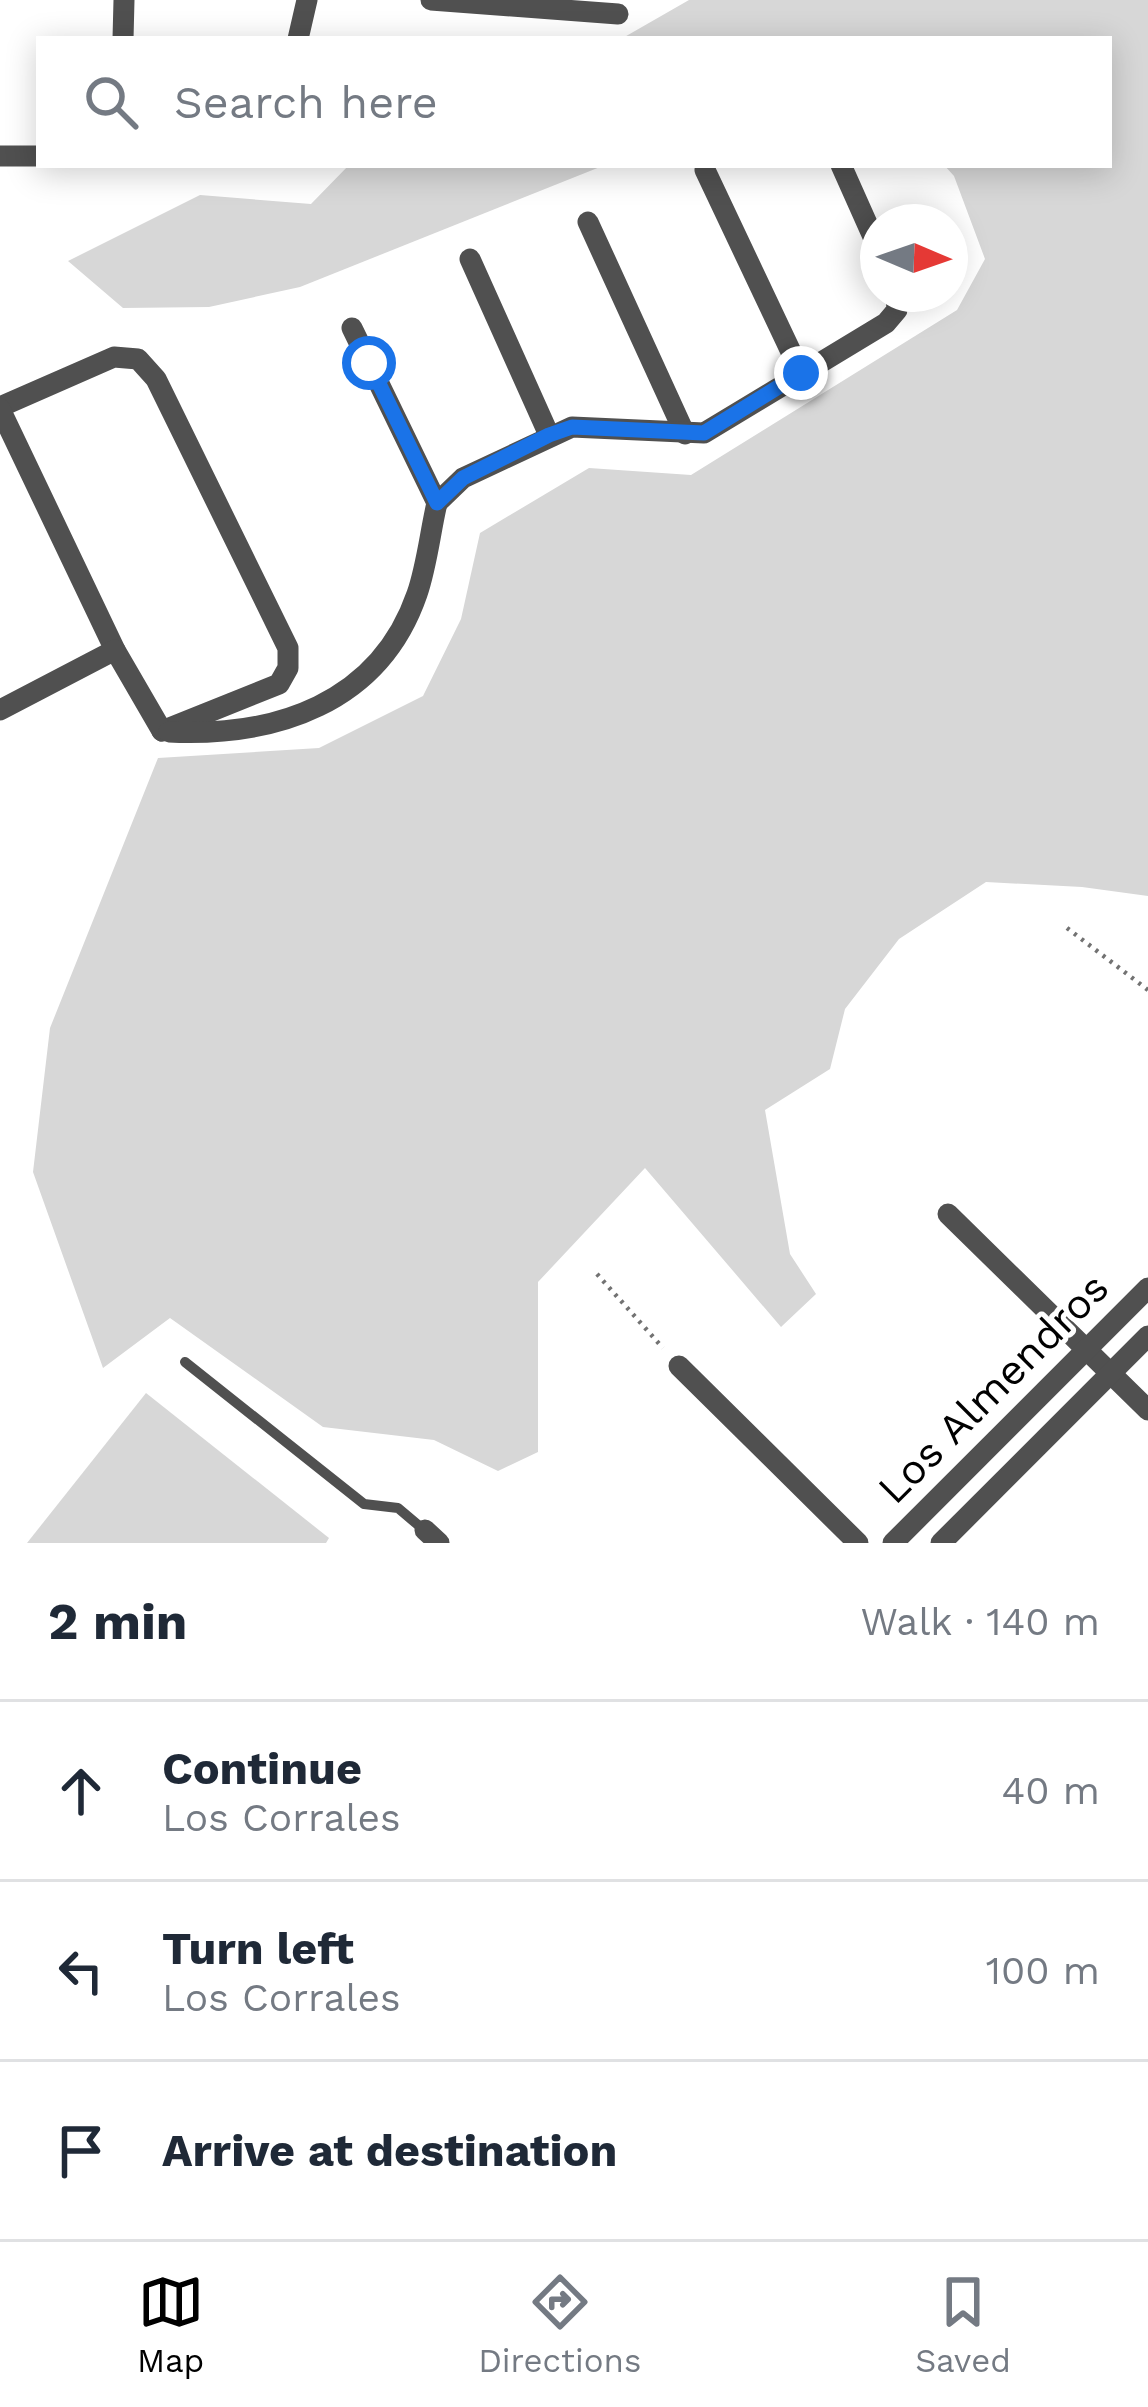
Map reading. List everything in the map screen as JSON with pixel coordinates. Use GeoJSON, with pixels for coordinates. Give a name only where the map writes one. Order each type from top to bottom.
{"type":"FeatureCollection","features":[{"type":"Feature","properties":{"kind":"street"},"geometry":{"type":"LineString","coordinates":[[124,0],[124,36]]}},
{"type":"Feature","properties":{"kind":"street"},"geometry":{"type":"LineString","coordinates":[[299,36],[307,0]]}},
{"type":"Feature","properties":{"kind":"street"},"geometry":{"type":"LineString","coordinates":[[431,0],[618,14]]}},
{"type":"Feature","properties":{"kind":"street"},"geometry":{"type":"LineString","coordinates":[[0,156],[36,156]]}},
{"type":"Feature","properties":{"kind":"street"},"geometry":{"type":"LineString","coordinates":[[842,168],[860,208]]}},
{"type":"Feature","properties":{"kind":"street"},"geometry":{"type":"LineString","coordinates":[[705,170],[801,373]]}},
{"type":"Feature","properties":{"kind":"street"},"geometry":{"type":"LineString","coordinates":[[588,222],[685,434]]}},
{"type":"Feature","properties":{"kind":"street"},"geometry":{"type":"LineString","coordinates":[[470,259],[549,435]]}},
{"type":"Feature","properties":{"kind":"street"},"geometry":{"type":"LineString","coordinates":[[162,731],[220,734],[292,717],[338,698],[376,665],[398,637],[417,593],[437,503],[463,478],[572,427],[704,433],[886,323],[891,312]]}},
{"type":"Feature","properties":{"kind":"street"},"geometry":{"type":"LineString","coordinates":[[352,328],[437,503]]}},
{"type":"Feature","properties":{"kind":"street"},"geometry":{"type":"LineString","coordinates":[[114,357],[139,359],[156,379],[288,648],[288,668],[279,684],[162,731],[115,650],[0,408],[114,357]]}},
{"type":"Feature","properties":{"kind":"street"},"geometry":{"type":"LineString","coordinates":[[0,710],[115,650]]}},
{"type":"Feature","properties":{"kind":"street"},"geometry":{"type":"LineString","coordinates":[[948,1214],[1148,1410]]}},
{"type":"Feature","properties":{"kind":"street","name":"Los Almendros"},"geometry":{"type":"LineString","coordinates":[[893,1543],[1148,1288]]}},
{"type":"Feature","properties":{"kind":"street","name":"Los Almendros"},"geometry":{"type":"LineString","coordinates":[[941,1543],[1148,1336]]}},
{"type":"Feature","properties":{"kind":"street"},"geometry":{"type":"LineString","coordinates":[[679,1366],[859,1543]]}},
{"type":"Feature","properties":{"kind":"lane"},"geometry":{"type":"LineString","coordinates":[[185,1362],[364,1504],[398,1508],[432,1536]]}},
{"type":"Feature","properties":{"kind":"path"},"geometry":{"type":"LineString","coordinates":[[1067,928],[1148,990]]}},
{"type":"Feature","properties":{"kind":"path"},"geometry":{"type":"LineString","coordinates":[[596,1274],[679,1366]]}},
{"type":"Feature","properties":{"kind":"shaded area"},"geometry":{"type":"Polygon","coordinates":[[[689,0],[1148,0],[1148,896],[986,882],[899,939],[845,1009],[830,1069],[765,1110],[790,1254],[816,1294],[781,1327],[645,1168],[538,1282],[538,1452],[498,1471],[434,1440],[323,1427],[170,1318],[103,1368],[33,1172],[50,1028],[158,758],[319,748],[423,696],[461,619],[480,533],[589,468],[691,475],[954,312],[968,312],[968,290],[985,259],[968,204],[947,168],[1112,168],[1112,36],[626,36],[689,0]]]}},
{"type":"Feature","properties":{"kind":"shaded area"},"geometry":{"type":"Polygon","coordinates":[[[346,168],[598,168],[300,287],[209,307],[123,308],[68,261],[200,195],[311,204],[346,168]]]}},
{"type":"Feature","properties":{"kind":"shaded area"},"geometry":{"type":"Polygon","coordinates":[[[146,1393],[329,1538],[326,1543],[27,1543],[146,1393]]]}},
{"type":"Feature","properties":{"kind":"route"},"geometry":{"type":"LineString","coordinates":[[369,363],[437,503],[463,478],[549,435],[572,427],[704,433],[801,373]]}}]}
